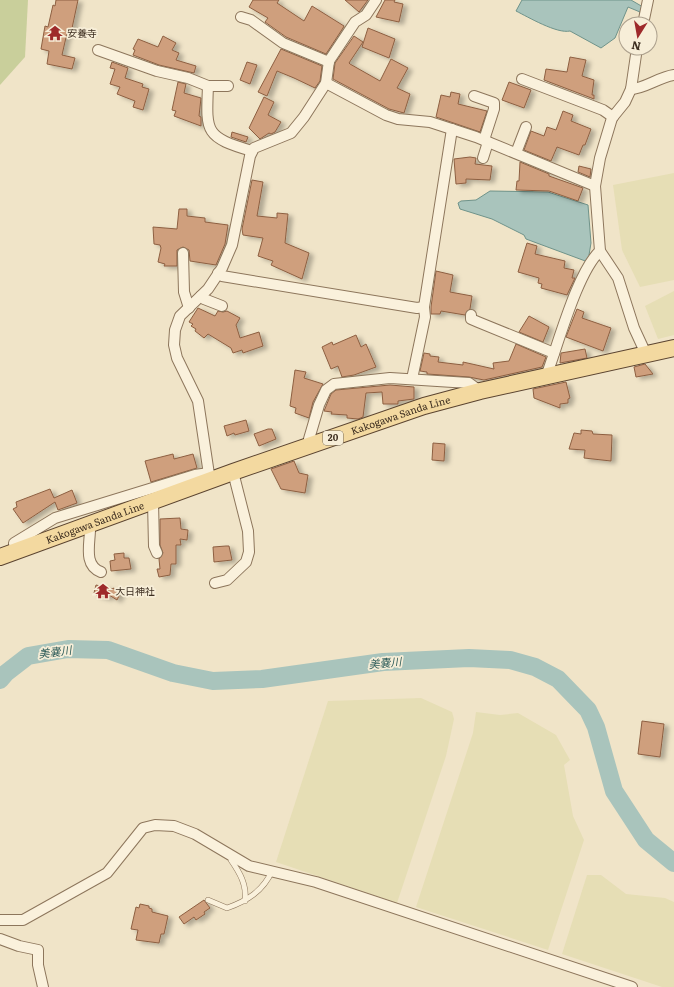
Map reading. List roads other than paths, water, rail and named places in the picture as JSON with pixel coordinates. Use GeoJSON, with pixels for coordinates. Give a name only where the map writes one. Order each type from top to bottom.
{"type":"FeatureCollection","features":[{"type":"Feature","properties":{"kind":"main road","name":"Kakogawa Sanda Line"},"geometry":{"type":"LineString","coordinates":[[7,555],[153,502],[210,477],[233,472],[424,406],[480,390],[674,348]]}},
{"type":"Feature","properties":{"kind":"street"},"geometry":{"type":"LineString","coordinates":[[7,555],[14,543],[55,518],[195,475],[210,477],[198,401],[177,358],[174,345],[175,330],[180,316],[201,296],[218,273],[232,245],[252,151],[254,148],[291,133],[304,117],[326,83],[329,62],[355,22],[366,15],[376,0]]}},
{"type":"Feature","properties":{"kind":"street"},"geometry":{"type":"LineString","coordinates":[[644,16],[648,0]]}},
{"type":"Feature","properties":{"kind":"street"},"geometry":{"type":"LineString","coordinates":[[241,17],[251,20],[283,43],[329,62]]}},
{"type":"Feature","properties":{"kind":"street"},"geometry":{"type":"LineString","coordinates":[[98,50],[157,71],[188,78],[208,86],[228,86]]}},
{"type":"Feature","properties":{"kind":"street"},"geometry":{"type":"LineString","coordinates":[[636,56],[631,89],[625,102],[613,117],[600,158],[595,186],[600,251],[618,278],[634,328],[646,354]]}},
{"type":"Feature","properties":{"kind":"street"},"geometry":{"type":"LineString","coordinates":[[631,89],[638,89],[651,82],[674,75]]}},
{"type":"Feature","properties":{"kind":"street"},"geometry":{"type":"LineString","coordinates":[[522,79],[603,110],[613,117]]}},
{"type":"Feature","properties":{"kind":"street"},"geometry":{"type":"LineString","coordinates":[[326,83],[392,117],[430,122],[452,129],[486,141],[595,186]]}},
{"type":"Feature","properties":{"kind":"street"},"geometry":{"type":"LineString","coordinates":[[208,86],[207,119],[209,129],[219,138],[252,151]]}},
{"type":"Feature","properties":{"kind":"street"},"geometry":{"type":"LineString","coordinates":[[474,96],[494,103],[483,158]]}},
{"type":"Feature","properties":{"kind":"street"},"geometry":{"type":"LineString","coordinates":[[516,153],[526,127]]}},
{"type":"Feature","properties":{"kind":"street"},"geometry":{"type":"LineString","coordinates":[[412,379],[425,318],[424,307],[452,129]]}},
{"type":"Feature","properties":{"kind":"street"},"geometry":{"type":"LineString","coordinates":[[548,375],[554,353],[574,297],[593,258],[600,251]]}},
{"type":"Feature","properties":{"kind":"street"},"geometry":{"type":"LineString","coordinates":[[183,253],[184,292],[189,308]]}},
{"type":"Feature","properties":{"kind":"street"},"geometry":{"type":"LineString","coordinates":[[218,273],[222,276],[230,278],[417,308],[424,307]]}},
{"type":"Feature","properties":{"kind":"street"},"geometry":{"type":"LineString","coordinates":[[201,296],[204,299],[222,306]]}},
{"type":"Feature","properties":{"kind":"street"},"geometry":{"type":"LineString","coordinates":[[471,315],[471,319],[554,353]]}},
{"type":"Feature","properties":{"kind":"street"},"geometry":{"type":"LineString","coordinates":[[310,446],[309,439],[319,405],[326,390],[334,384],[390,378],[469,383],[480,390]]}},
{"type":"Feature","properties":{"kind":"street"},"geometry":{"type":"LineString","coordinates":[[215,583],[227,580],[246,562],[249,552],[248,531],[233,472]]}},
{"type":"Feature","properties":{"kind":"street"},"geometry":{"type":"LineString","coordinates":[[153,502],[154,546],[157,553]]}},
{"type":"Feature","properties":{"kind":"street"},"geometry":{"type":"LineString","coordinates":[[90,525],[91,535],[88,553],[90,563],[95,570],[101,572]]}},
{"type":"Feature","properties":{"kind":"street"},"geometry":{"type":"LineString","coordinates":[[0,920],[23,920],[107,873],[136,834],[147,826],[174,826],[195,834],[249,866],[316,882],[632,987]]}},
{"type":"Feature","properties":{"kind":"street"},"geometry":{"type":"LineString","coordinates":[[0,939],[19,946],[38,950],[38,965],[43,987]]}},
{"type":"Feature","properties":{"kind":"lane"},"geometry":{"type":"LineString","coordinates":[[232,856],[231,860],[243,880],[246,892],[245,901]]}},
{"type":"Feature","properties":{"kind":"lane"},"geometry":{"type":"LineString","coordinates":[[208,900],[227,908],[245,901],[258,892],[268,880],[272,871]]}},
{"type":"Feature","properties":{"kind":"water"},"geometry":{"type":"Polygon","coordinates":[[[522,0],[631,0],[643,7],[641,16],[640,12],[628,7],[624,16],[618,16],[618,31],[615,38],[601,48],[570,31],[550,28],[516,11],[522,0]]]}},
{"type":"Feature","properties":{"kind":"water"},"geometry":{"type":"Polygon","coordinates":[[[490,191],[548,192],[588,205],[591,243],[588,262],[526,239],[524,235],[492,219],[460,209],[458,203],[461,201],[476,200],[490,191]]]}},
{"type":"Feature","properties":{"kind":"waterway","name":"美嚢川"},"geometry":{"type":"LineString","coordinates":[[0,680],[6,673],[28,656],[68,649],[108,650],[173,673],[213,681],[262,679],[383,662],[469,658],[510,660],[535,667],[558,679],[588,710],[596,727],[614,791],[646,840],[674,863]]}},
{"type":"Feature","properties":{"kind":"place","name":"安養寺"},"geometry":{"type":"Point","coordinates":[55,33]}},
{"type":"Feature","properties":{"kind":"place","name":"大日神社"},"geometry":{"type":"Point","coordinates":[103,591]}}]}
